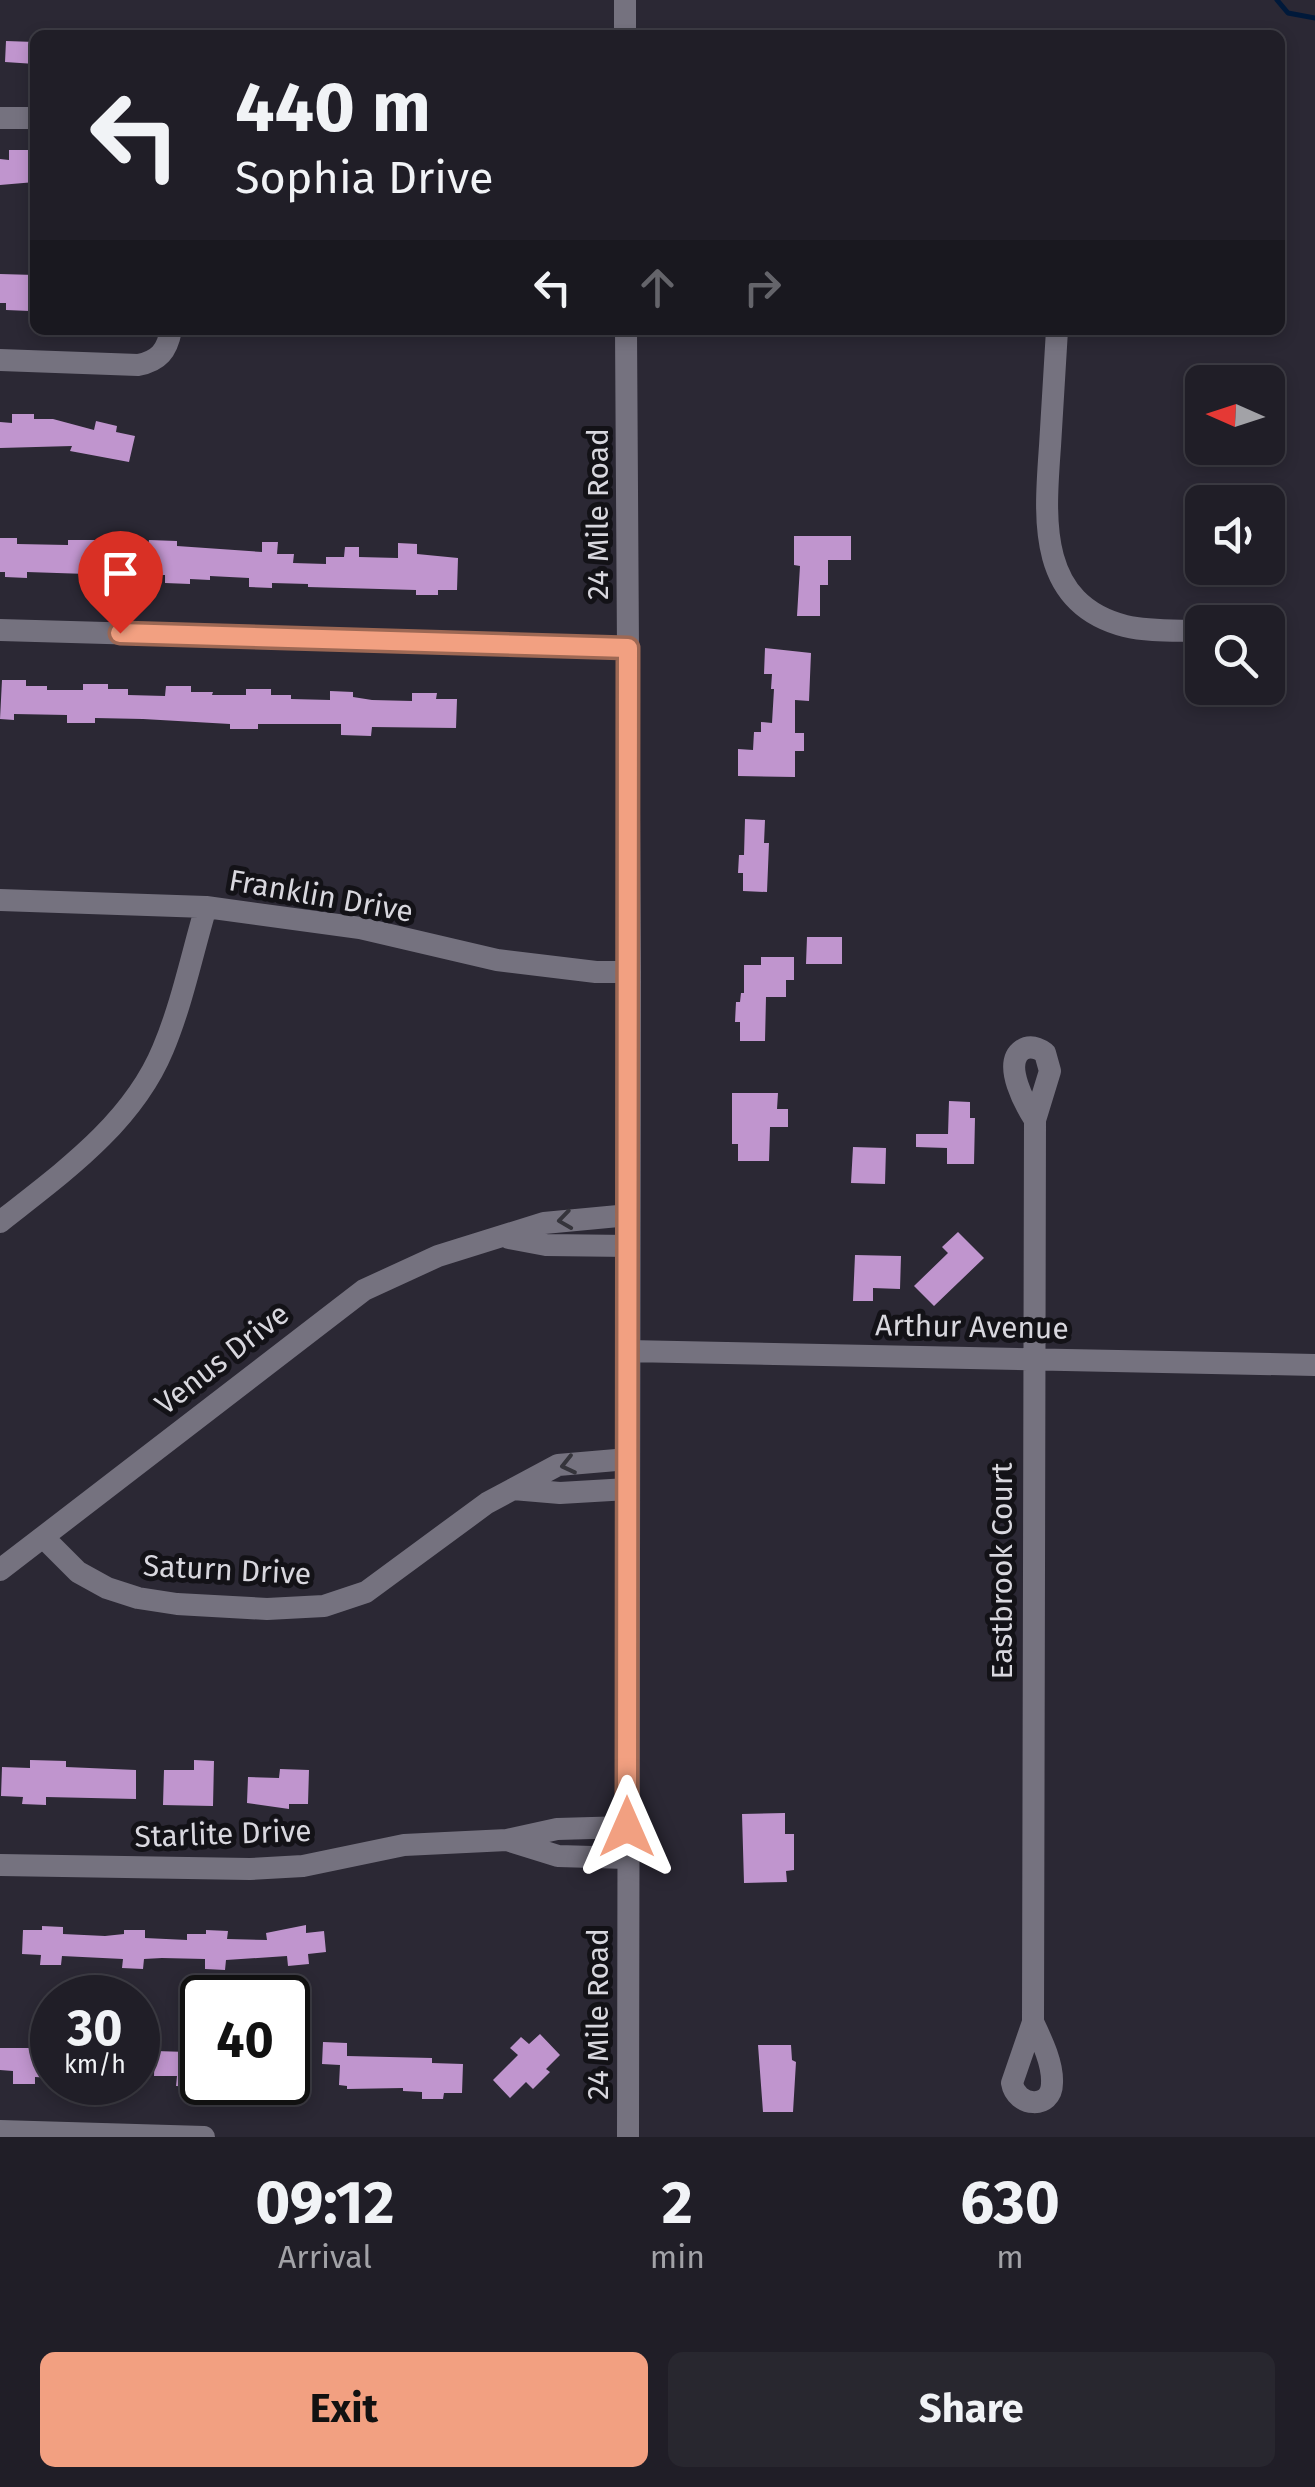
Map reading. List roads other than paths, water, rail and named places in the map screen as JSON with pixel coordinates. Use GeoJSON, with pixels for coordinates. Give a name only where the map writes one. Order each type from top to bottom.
{"type":"FeatureCollection","features":[{"type":"Feature","properties":{"kind":"street"},"geometry":{"type":"LineString","coordinates":[[625,0],[626,30]]}},
{"type":"Feature","properties":{"kind":"street"},"geometry":{"type":"LineString","coordinates":[[0,118],[30,118]]}},
{"type":"Feature","properties":{"kind":"street"},"geometry":{"type":"LineString","coordinates":[[0,360],[138,365],[154,362],[166,350],[170,335]]}},
{"type":"Feature","properties":{"kind":"street","name":"24 Mile Road"},"geometry":{"type":"LineString","coordinates":[[626,335],[630,972],[628,2137]]}},
{"type":"Feature","properties":{"kind":"street"},"geometry":{"type":"LineString","coordinates":[[1057,335],[1046,526],[1056,569],[1070,591],[1108,619],[1142,629],[1185,630]]}},
{"type":"Feature","properties":{"kind":"street"},"geometry":{"type":"LineString","coordinates":[[0,630],[628,648]]}},
{"type":"Feature","properties":{"kind":"street","name":"Franklin Drive"},"geometry":{"type":"LineString","coordinates":[[0,900],[206,907],[360,928],[497,960],[596,972],[630,972]]}},
{"type":"Feature","properties":{"kind":"street"},"geometry":{"type":"LineString","coordinates":[[0,1222],[105,1135],[151,1074],[164,1048],[206,907]]}},
{"type":"Feature","properties":{"kind":"street","name":"Eastbrook Court"},"geometry":{"type":"LineString","coordinates":[[1033,2022],[1035,1120]]}},
{"type":"Feature","properties":{"kind":"street","name":"Venus Drive"},"geometry":{"type":"LineString","coordinates":[[0,1570],[364,1290],[438,1256],[505,1238],[544,1222],[628,1215]]}},
{"type":"Feature","properties":{"kind":"street","name":"Venus Drive"},"geometry":{"type":"LineString","coordinates":[[505,1238],[546,1244],[629,1246]]}},
{"type":"Feature","properties":{"kind":"street","name":"Arthur Avenue"},"geometry":{"type":"LineString","coordinates":[[628,1351],[1315,1364]]}},
{"type":"Feature","properties":{"kind":"street","name":"Saturn Drive"},"geometry":{"type":"LineString","coordinates":[[43,1537],[78,1572],[107,1588],[138,1598],[267,1608],[324,1606],[346,1601],[376,1586],[487,1503],[558,1465],[628,1459]]}},
{"type":"Feature","properties":{"kind":"street"},"geometry":{"type":"LineString","coordinates":[[513,1489],[560,1493],[628,1489]]}},
{"type":"Feature","properties":{"kind":"street","name":"Starlite Drive"},"geometry":{"type":"LineString","coordinates":[[0,1865],[250,1869],[303,1866],[404,1845],[507,1840],[557,1829],[627,1827]]}},
{"type":"Feature","properties":{"kind":"street","name":"Starlite Drive"},"geometry":{"type":"LineString","coordinates":[[507,1840],[558,1856],[627,1858]]}},
{"type":"Feature","properties":{"kind":"street"},"geometry":{"type":"LineString","coordinates":[[0,2131],[204,2137]]}},
{"type":"Feature","properties":{"kind":"waterway"},"geometry":{"type":"LineString","coordinates":[[1277,0],[1288,13],[1315,18]]}}]}
